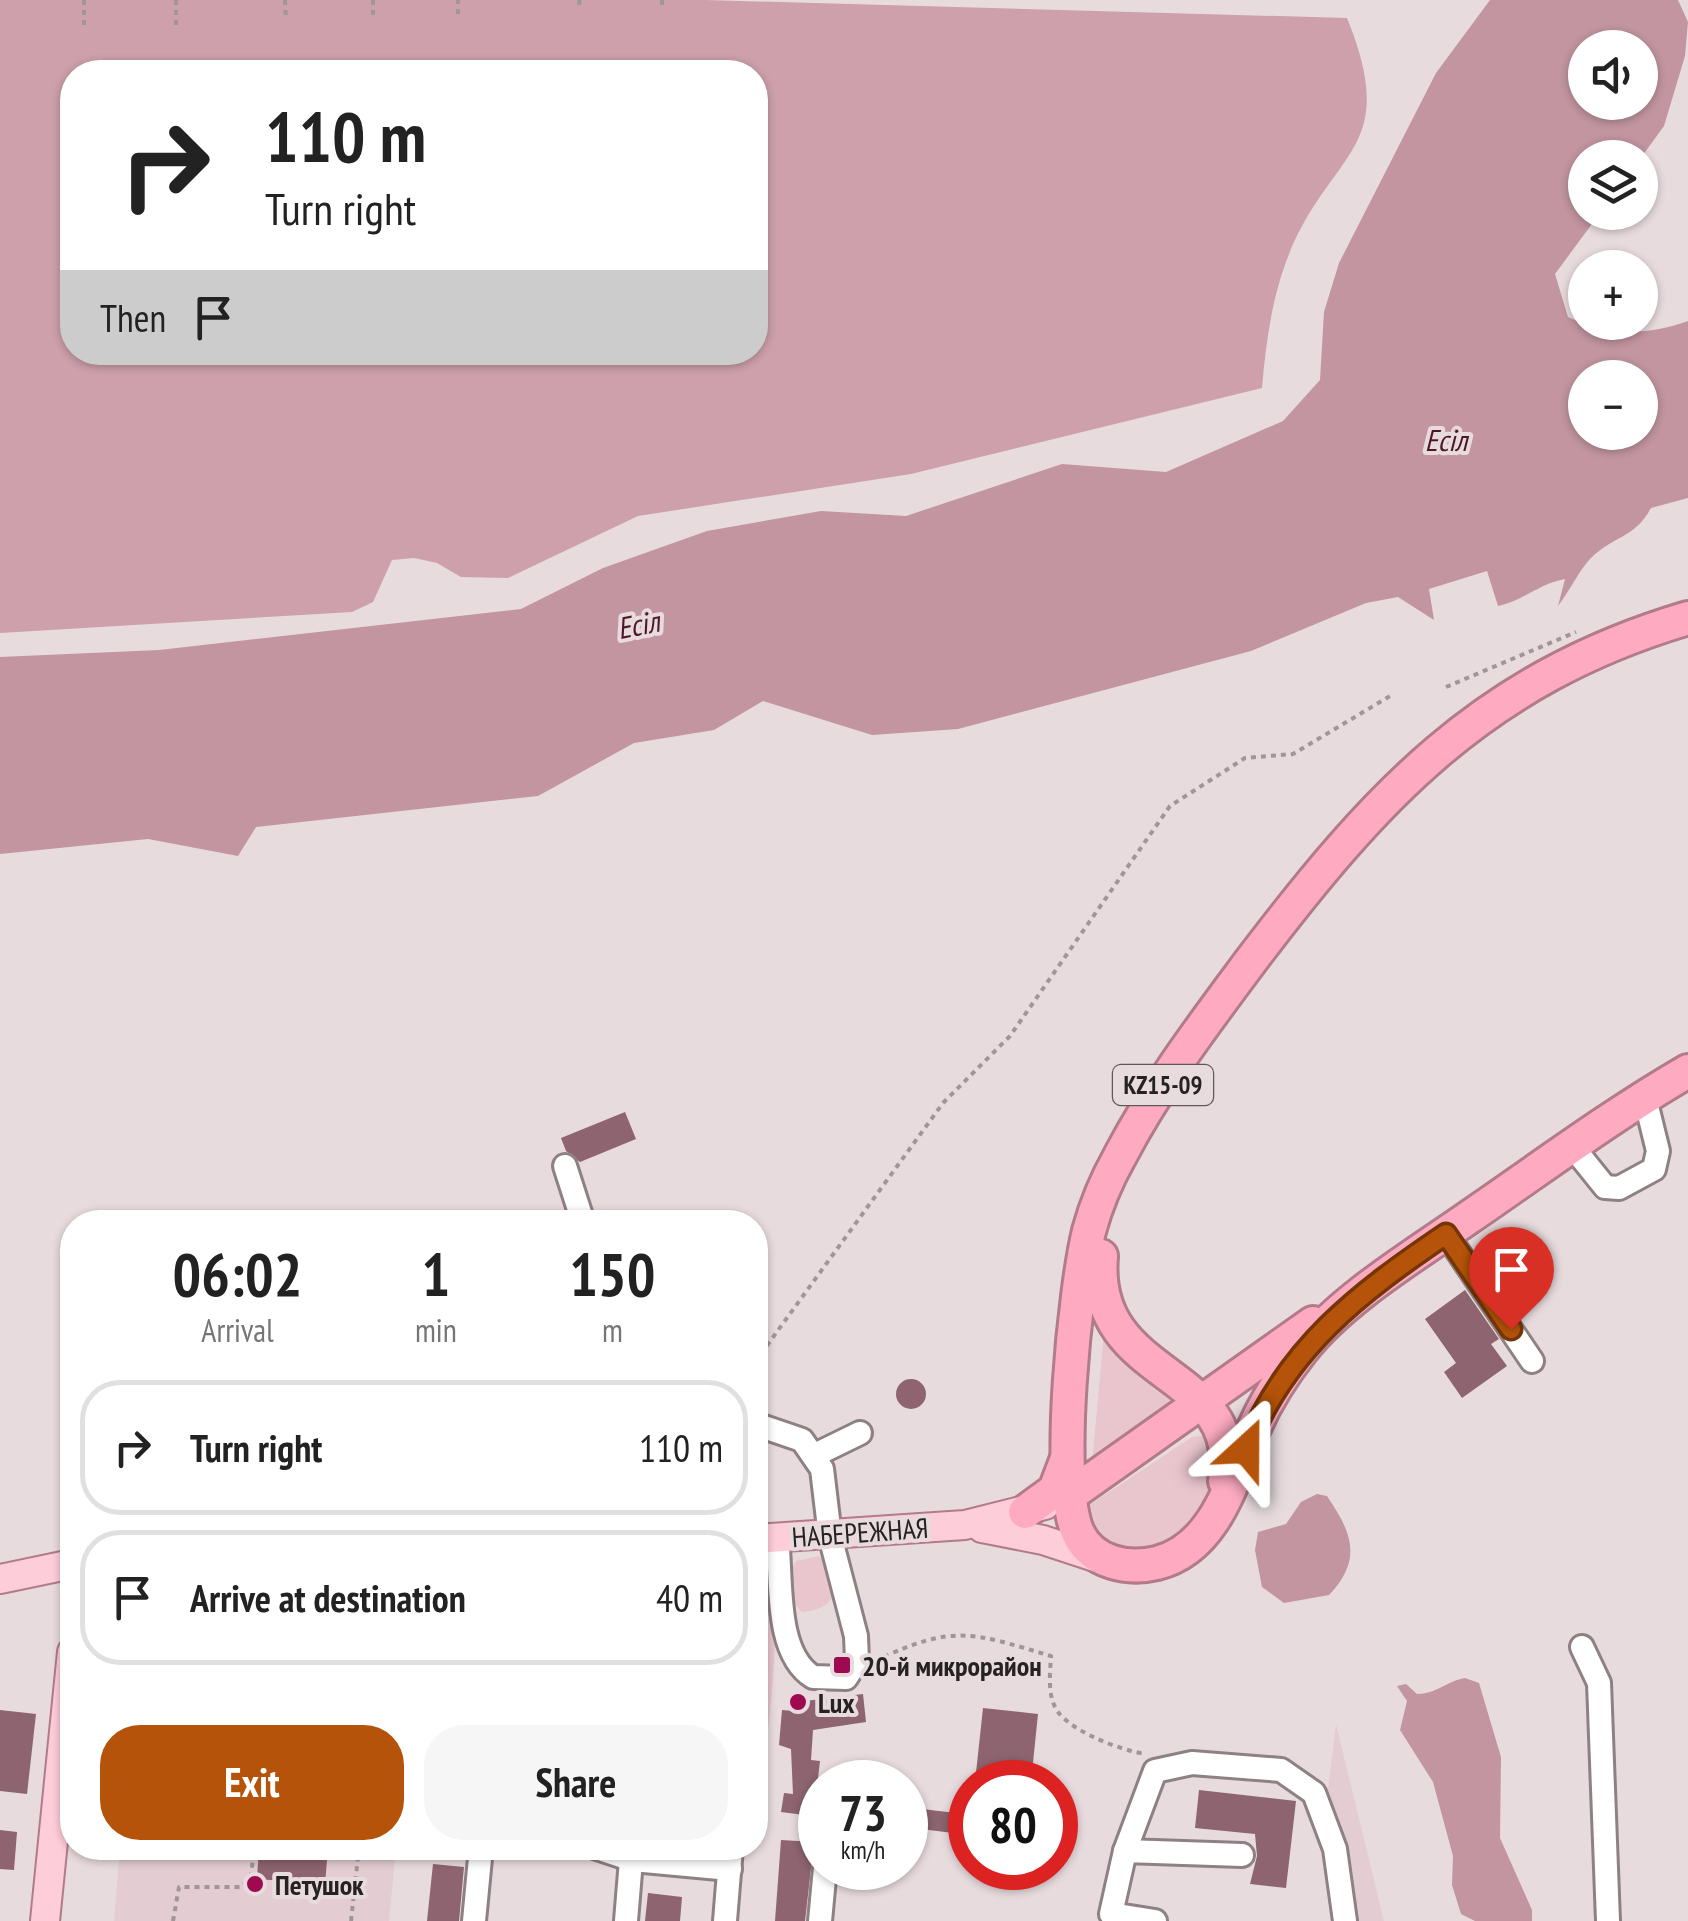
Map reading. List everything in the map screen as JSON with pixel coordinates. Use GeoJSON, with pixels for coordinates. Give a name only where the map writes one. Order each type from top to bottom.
{"type":"FeatureCollection","features":[{"type":"Feature","properties":{"kind":"highway","name":"KZ15-09"},"geometry":{"type":"LineString","coordinates":[[1106,1560],[1082,1539],[1070,1495],[1070,1437],[1085,1252],[1094,1214],[1119,1156],[1163,1084],[1330,856],[1434,752],[1502,702],[1624,639],[1688,618]]}},
{"type":"Feature","properties":{"kind":"highway","name":"KZ15-09"},"geometry":{"type":"LineString","coordinates":[[1202,1400],[1140,1355],[1109,1318],[1100,1278],[1106,1228],[1142,1149],[1289,924],[1359,832],[1434,752]]}},
{"type":"Feature","properties":{"kind":"highway"},"geometry":{"type":"LineString","coordinates":[[1070,1495],[1572,1146],[1688,1071]]}},
{"type":"Feature","properties":{"kind":"highway"},"geometry":{"type":"LineString","coordinates":[[1106,1560],[1139,1565],[1173,1557],[1196,1541],[1216,1517],[1265,1406],[1304,1346],[1433,1242]]}},
{"type":"Feature","properties":{"kind":"highway"},"geometry":{"type":"LineString","coordinates":[[1202,1400],[1218,1422],[1226,1446],[1226,1475],[1216,1517]]}},
{"type":"Feature","properties":{"kind":"highway"},"geometry":{"type":"LineString","coordinates":[[1156,1434],[1178,1424],[1196,1424],[1214,1431],[1226,1446]]}},
{"type":"Feature","properties":{"kind":"highway"},"geometry":{"type":"LineString","coordinates":[[1026,1512],[1059,1484],[1070,1437]]}},
{"type":"Feature","properties":{"kind":"main road","name":"НАБЕРЕЖНАЯ"},"geometry":{"type":"LineString","coordinates":[[768,1538],[965,1526],[1026,1512],[1070,1495]]}},
{"type":"Feature","properties":{"kind":"main road","name":"НАБЕРЕЖНАЯ"},"geometry":{"type":"LineString","coordinates":[[965,1526],[1043,1540],[1106,1560]]}},
{"type":"Feature","properties":{"kind":"main road"},"geometry":{"type":"LineString","coordinates":[[0,1580],[60,1567]]}},
{"type":"Feature","properties":{"kind":"main road"},"geometry":{"type":"LineString","coordinates":[[45,1921],[60,1825]]}},
{"type":"Feature","properties":{"kind":"street"},"geometry":{"type":"LineString","coordinates":[[1572,1146],[1606,1188],[1619,1188],[1654,1170],[1658,1150],[1645,1098]]}},
{"type":"Feature","properties":{"kind":"street"},"geometry":{"type":"LineString","coordinates":[[565,1166],[579,1210]]}},
{"type":"Feature","properties":{"kind":"street"},"geometry":{"type":"LineString","coordinates":[[1433,1242],[1532,1361]]}},
{"type":"Feature","properties":{"kind":"street"},"geometry":{"type":"LineString","coordinates":[[768,1428],[802,1440],[814,1454],[824,1477],[830,1536],[856,1636],[852,1672],[833,1681],[803,1671],[786,1630],[768,1547]]}},
{"type":"Feature","properties":{"kind":"street"},"geometry":{"type":"LineString","coordinates":[[814,1454],[860,1433]]}},
{"type":"Feature","properties":{"kind":"street"},"geometry":{"type":"LineString","coordinates":[[1582,1647],[1599,1682],[1608,1921]]}},
{"type":"Feature","properties":{"kind":"street"},"geometry":{"type":"LineString","coordinates":[[1156,1921],[1109,1918],[1125,1851],[1155,1771],[1192,1763],[1281,1770],[1314,1793],[1335,1849],[1345,1921]]}},
{"type":"Feature","properties":{"kind":"street"},"geometry":{"type":"LineString","coordinates":[[1125,1851],[1242,1854]]}},
{"type":"Feature","properties":{"kind":"street"},"geometry":{"type":"LineString","coordinates":[[474,1921],[480,1860]]}},
{"type":"Feature","properties":{"kind":"street"},"geometry":{"type":"LineString","coordinates":[[626,1921],[631,1860]]}},
{"type":"Feature","properties":{"kind":"street"},"geometry":{"type":"LineString","coordinates":[[725,1921],[730,1860]]}},
{"type":"Feature","properties":{"kind":"street"},"geometry":{"type":"LineString","coordinates":[[820,1921],[823,1890]]}},
{"type":"Feature","properties":{"kind":"path"},"geometry":{"type":"LineString","coordinates":[[84,0],[84,28]]}},
{"type":"Feature","properties":{"kind":"path"},"geometry":{"type":"LineString","coordinates":[[176,0],[176,24]]}},
{"type":"Feature","properties":{"kind":"path"},"geometry":{"type":"LineString","coordinates":[[285,0],[286,20]]}},
{"type":"Feature","properties":{"kind":"path"},"geometry":{"type":"LineString","coordinates":[[373,0],[373,17]]}},
{"type":"Feature","properties":{"kind":"path"},"geometry":{"type":"LineString","coordinates":[[458,0],[458,14]]}},
{"type":"Feature","properties":{"kind":"path"},"geometry":{"type":"LineString","coordinates":[[579,0],[580,10]]}},
{"type":"Feature","properties":{"kind":"path"},"geometry":{"type":"LineString","coordinates":[[768,1344],[943,1103],[1010,1036],[1170,806],[1245,758],[1293,754],[1390,696]]}},
{"type":"Feature","properties":{"kind":"path"},"geometry":{"type":"LineString","coordinates":[[852,1672],[918,1641],[950,1633],[1001,1641],[1051,1656],[1050,1688],[1058,1712],[1114,1748],[1153,1756]]}},
{"type":"Feature","properties":{"kind":"path"},"geometry":{"type":"LineString","coordinates":[[174,1921],[179,1887],[241,1887],[251,1877],[253,1860]]}},
{"type":"Feature","properties":{"kind":"path"},"geometry":{"type":"LineString","coordinates":[[351,1921],[358,1860]]}},
{"type":"Feature","properties":{"kind":"shaded area"},"geometry":{"type":"Polygon","coordinates":[[[0,0],[706,0],[1347,18],[1362,62],[1367,96],[1364,123],[1289,254],[1271,320],[1262,388],[911,474],[638,516],[508,578],[461,577],[437,563],[414,558],[392,560],[373,602],[352,612],[0,633],[0,0]]]}},
{"type":"Feature","properties":{"kind":"shaded area"},"geometry":{"type":"Polygon","coordinates":[[[1104,1332],[1189,1404],[1091,1475],[1104,1332]]]}},
{"type":"Feature","properties":{"kind":"shaded area"},"geometry":{"type":"Polygon","coordinates":[[[1208,1435],[1214,1494],[1191,1523],[1159,1546],[1108,1549],[1083,1515],[1085,1508],[1192,1437],[1208,1435]]]}},
{"type":"Feature","properties":{"kind":"shaded area"},"geometry":{"type":"Polygon","coordinates":[[[819,1556],[832,1575],[834,1593],[824,1606],[802,1612],[790,1594],[790,1575],[796,1561],[819,1556]]]}},
{"type":"Feature","properties":{"kind":"shaded area"},"geometry":{"type":"Polygon","coordinates":[[[768,1572],[775,1624],[768,1729],[768,1572]]]}},
{"type":"Feature","properties":{"kind":"shaded area"},"geometry":{"type":"Polygon","coordinates":[[[1336,1724],[1384,1921],[1342,1921],[1323,1830],[1336,1724]]]}},
{"type":"Feature","properties":{"kind":"shaded area","name":"Петушок"},"geometry":{"type":"Polygon","coordinates":[[[119,1860],[395,1860],[389,1921],[114,1921],[119,1860]]]}},
{"type":"Feature","properties":{"kind":"water","name":"Есіл"},"geometry":{"type":"Polygon","coordinates":[[[1490,0],[1678,0],[1688,22],[1685,56],[1664,126],[1654,140],[1568,140],[1568,230],[1587,230],[1573,250],[1568,250],[1568,256],[1555,274],[1568,317],[1568,340],[1658,340],[1658,329],[1688,321],[1688,498],[1651,508],[1638,526],[1599,551],[1558,606],[1565,579],[1498,606],[1487,571],[1429,589],[1434,620],[1398,597],[1366,603],[1251,651],[958,729],[872,735],[763,701],[714,730],[634,743],[538,796],[256,827],[238,856],[148,839],[0,854],[0,657],[159,650],[521,609],[603,568],[707,531],[821,511],[906,516],[1062,464],[1166,472],[1283,421],[1320,380],[1324,312],[1339,263],[1436,73],[1490,0]]]}},
{"type":"Feature","properties":{"kind":"water"},"geometry":{"type":"Polygon","coordinates":[[[1317,1494],[1327,1496],[1348,1534],[1347,1570],[1329,1595],[1284,1603],[1262,1587],[1255,1550],[1258,1532],[1286,1524],[1301,1502],[1317,1494]]]}},
{"type":"Feature","properties":{"kind":"water"},"geometry":{"type":"Polygon","coordinates":[[[1465,1678],[1479,1683],[1501,1757],[1500,1838],[1532,1910],[1532,1921],[1475,1921],[1461,1914],[1452,1885],[1453,1856],[1433,1782],[1400,1730],[1407,1701],[1397,1686],[1406,1684],[1417,1694],[1465,1678]]]}},
{"type":"Feature","properties":{"kind":"building"},"geometry":{"type":"Polygon","coordinates":[[[625,1112],[636,1139],[580,1162],[566,1151],[561,1138],[625,1112]]]}},
{"type":"Feature","properties":{"kind":"building"},"geometry":{"type":"Polygon","coordinates":[[[1465,1290],[1499,1339],[1491,1344],[1507,1366],[1462,1398],[1444,1372],[1456,1363],[1425,1319],[1465,1290]]]}},
{"type":"Feature","properties":{"kind":"building"},"geometry":{"type":"Polygon","coordinates":[[[911,1379],[922,1383],[926,1394],[922,1405],[911,1409],[900,1405],[896,1394],[900,1383],[911,1379]]]}},
{"type":"Feature","properties":{"kind":"building"},"geometry":{"type":"Polygon","coordinates":[[[863,1694],[866,1722],[813,1730],[811,1760],[798,1760],[798,1814],[781,1812],[784,1793],[793,1794],[791,1749],[779,1745],[782,1710],[794,1711],[805,1701],[863,1694]]]}},
{"type":"Feature","properties":{"kind":"building"},"geometry":{"type":"Polygon","coordinates":[[[983,1708],[1038,1714],[1033,1760],[977,1760],[983,1708]]]}},
{"type":"Feature","properties":{"kind":"building"},"geometry":{"type":"Polygon","coordinates":[[[0,1710],[36,1714],[27,1794],[0,1791],[0,1710]]]}},
{"type":"Feature","properties":{"kind":"building"},"geometry":{"type":"Polygon","coordinates":[[[1199,1790],[1296,1801],[1286,1888],[1250,1884],[1257,1856],[1255,1834],[1195,1828],[1199,1790]]]}},
{"type":"Feature","properties":{"kind":"building"},"geometry":{"type":"Polygon","coordinates":[[[928,1810],[948,1812],[948,1832],[928,1830],[928,1810]]]}},
{"type":"Feature","properties":{"kind":"building"},"geometry":{"type":"Polygon","coordinates":[[[0,1830],[17,1832],[14,1870],[0,1869],[0,1830]]]}},
{"type":"Feature","properties":{"kind":"building"},"geometry":{"type":"Polygon","coordinates":[[[781,1840],[798,1841],[798,1890],[809,1890],[805,1921],[775,1921],[781,1840]]]}},
{"type":"Feature","properties":{"kind":"building"},"geometry":{"type":"Polygon","coordinates":[[[258,1860],[327,1860],[325,1884],[257,1879],[258,1860]]]}},
{"type":"Feature","properties":{"kind":"building"},"geometry":{"type":"Polygon","coordinates":[[[433,1864],[464,1867],[459,1921],[427,1921],[433,1864]]]}},
{"type":"Feature","properties":{"kind":"building"},"geometry":{"type":"Polygon","coordinates":[[[648,1893],[682,1897],[680,1921],[645,1921],[648,1893]]]}},
{"type":"Feature","properties":{"kind":"place","name":"20-й микрорайон"},"geometry":{"type":"Point","coordinates":[842,1665]}},
{"type":"Feature","properties":{"kind":"place","name":"Lux"},"geometry":{"type":"Point","coordinates":[798,1702]}},
{"type":"Feature","properties":{"kind":"place","name":"Петушок"},"geometry":{"type":"Point","coordinates":[255,1884]}},
{"type":"Feature","properties":{"kind":"route"},"geometry":{"type":"LineString","coordinates":[[1246,1449],[1265,1406],[1304,1346],[1330,1321],[1446,1234],[1511,1329]]}}]}
